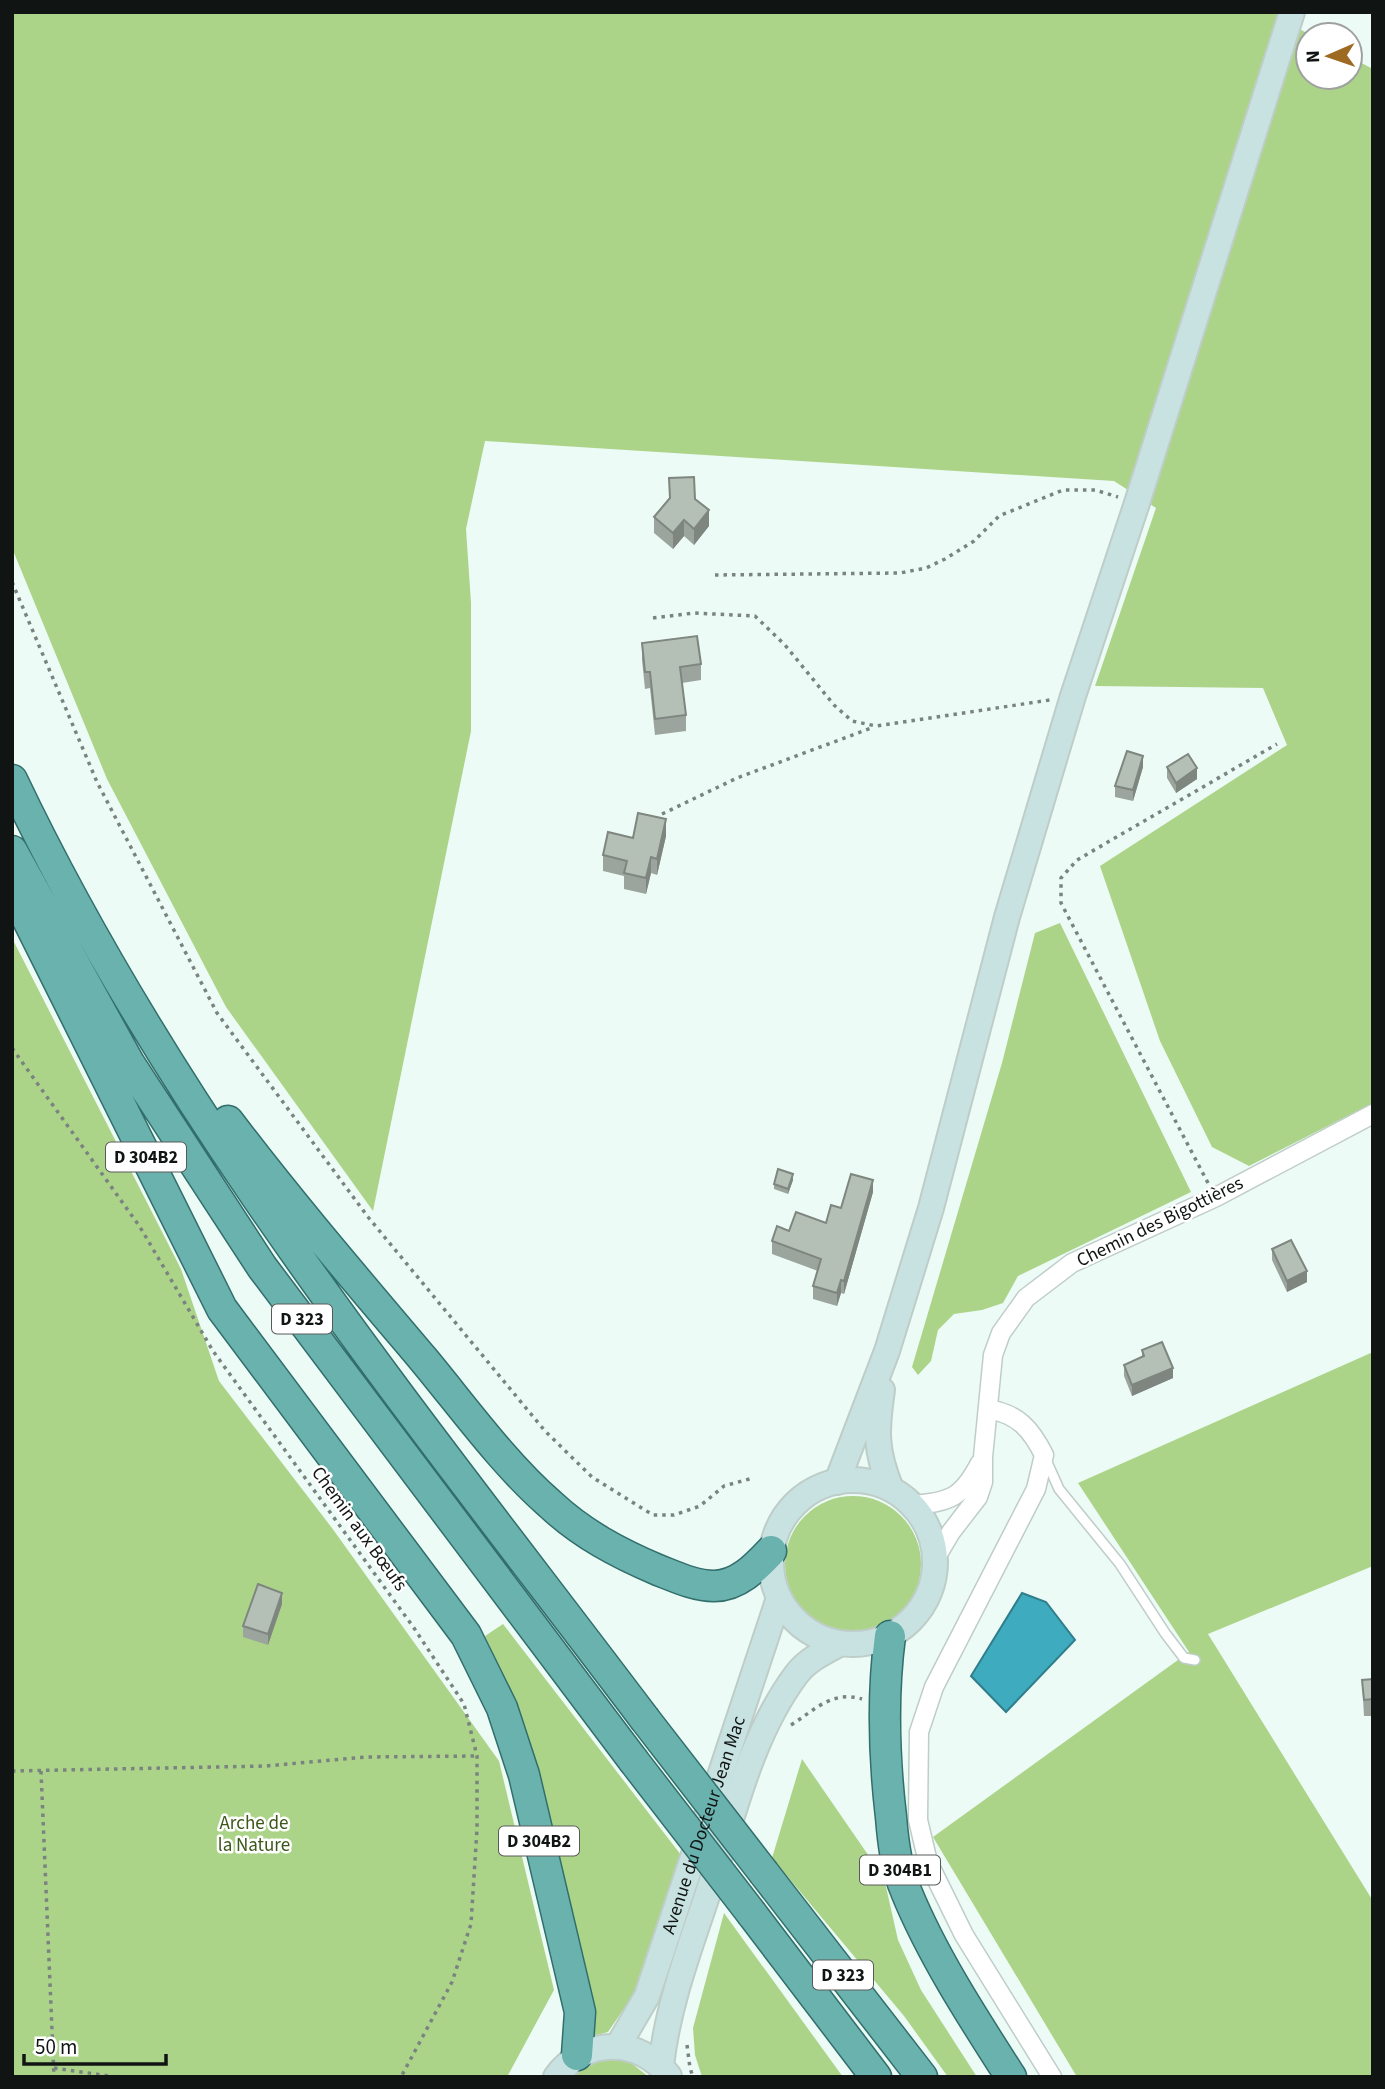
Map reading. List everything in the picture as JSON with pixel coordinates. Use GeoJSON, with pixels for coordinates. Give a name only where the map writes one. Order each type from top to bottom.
{"type":"FeatureCollection","features":[{"type":"Feature","properties":{"kind":"highway","name":"D 323"},"geometry":{"type":"LineString","coordinates":[[12,780],[118,980],[158,1047],[290,1249],[644,1718],[922,2077]]}},
{"type":"Feature","properties":{"kind":"highway","name":"D 323"},"geometry":{"type":"LineString","coordinates":[[12,851],[129,1063],[262,1267],[633,1760],[876,2077]]}},
{"type":"Feature","properties":{"kind":"highway","name":"D 304B2"},"geometry":{"type":"LineString","coordinates":[[12,888],[222,1309],[466,1635],[502,1708],[524,1775],[580,2012],[577,2055]]}},
{"type":"Feature","properties":{"kind":"highway"},"geometry":{"type":"LineString","coordinates":[[118,980],[146,1005],[173,1038],[222,1114],[265,1170],[478,1426],[549,1504],[598,1542],[698,1585],[715,1586],[736,1580],[754,1570],[771,1551]]}},
{"type":"Feature","properties":{"kind":"highway","name":"D 304B1"},"geometry":{"type":"LineString","coordinates":[[890,1636],[884,1699],[887,1788],[894,1846],[905,1888],[976,2022],[1011,2077]]}},
{"type":"Feature","properties":{"kind":"main road"},"geometry":{"type":"LineString","coordinates":[[837,1482],[887,1351],[931,1208],[1007,917],[1073,696],[1137,503],[1292,12]]}},
{"type":"Feature","properties":{"kind":"main road"},"geometry":{"type":"LineString","coordinates":[[887,1351],[877,1420],[877,1443],[881,1465],[891,1489]]}},
{"type":"Feature","properties":{"kind":"main road"},"geometry":{"type":"LineString","coordinates":[[855,1480],[873,1483],[891,1489],[912,1505],[928,1530],[935,1559],[933,1583],[924,1604],[909,1622],[890,1636],[874,1642],[839,1644],[820,1638],[803,1628],[789,1615],[779,1598],[772,1575],[771,1551],[779,1527],[793,1506],[805,1495],[837,1482],[855,1480]]}},
{"type":"Feature","properties":{"kind":"main road","name":"Avenue du Docteur Jean Mac"},"geometry":{"type":"LineString","coordinates":[[618,2046],[647,1996],[779,1598]]}},
{"type":"Feature","properties":{"kind":"main road","name":"Avenue du Docteur Jean Mac"},"geometry":{"type":"LineString","coordinates":[[665,2071],[669,2016],[760,1739],[796,1674],[807,1663],[839,1644]]}},
{"type":"Feature","properties":{"kind":"main road"},"geometry":{"type":"LineString","coordinates":[[556,2077],[577,2055],[592,2048],[618,2046],[635,2049],[665,2071]]}},
{"type":"Feature","properties":{"kind":"street","name":"Chemin des Bigottières"},"geometry":{"type":"LineString","coordinates":[[935,1559],[951,1532],[978,1497],[983,1482],[993,1355],[1001,1332],[1026,1298],[1072,1263],[1216,1197],[1373,1114]]}},
{"type":"Feature","properties":{"kind":"street"},"geometry":{"type":"LineString","coordinates":[[988,1409],[1015,1418],[1033,1434],[1044,1455],[1036,1489],[934,1687],[919,1732],[918,1820],[928,1862],[964,1935],[1052,2077]]}},
{"type":"Feature","properties":{"kind":"street"},"geometry":{"type":"LineString","coordinates":[[912,1505],[947,1500],[969,1485],[983,1457]]}},
{"type":"Feature","properties":{"kind":"lane"},"geometry":{"type":"LineString","coordinates":[[1044,1455],[1059,1489],[1121,1564],[1165,1633],[1184,1658],[1195,1660]]}},
{"type":"Feature","properties":{"kind":"path"},"geometry":{"type":"LineString","coordinates":[[715,575],[900,573],[926,568],[945,559],[974,541],[999,516],[1063,490],[1095,490],[1137,503]]}},
{"type":"Feature","properties":{"kind":"path"},"geometry":{"type":"LineString","coordinates":[[12,582],[97,782],[217,1013],[377,1228],[545,1431],[592,1477],[653,1515],[674,1515],[700,1506],[724,1486],[753,1478]]}},
{"type":"Feature","properties":{"kind":"path"},"geometry":{"type":"LineString","coordinates":[[653,618],[694,613],[755,616],[785,645],[834,705],[852,720],[876,726]]}},
{"type":"Feature","properties":{"kind":"path"},"geometry":{"type":"LineString","coordinates":[[662,814],[737,778],[876,726],[1073,696]]}},
{"type":"Feature","properties":{"kind":"path"},"geometry":{"type":"LineString","coordinates":[[1216,1197],[1060,903],[1061,878],[1077,860],[1277,744]]}},
{"type":"Feature","properties":{"kind":"path","name":"Chemin aux Bœufs"},"geometry":{"type":"LineString","coordinates":[[12,1048],[140,1227],[213,1351],[414,1628],[464,1704],[477,1756],[477,1829],[471,1924],[452,1982],[401,2077]]}},
{"type":"Feature","properties":{"kind":"path"},"geometry":{"type":"LineString","coordinates":[[12,1771],[266,1766],[366,1757],[477,1756]]}},
{"type":"Feature","properties":{"kind":"path"},"geometry":{"type":"LineString","coordinates":[[41,1771],[54,2077]]}},
{"type":"Feature","properties":{"kind":"path"},"geometry":{"type":"LineString","coordinates":[[54,2068],[116,2077]]}},
{"type":"Feature","properties":{"kind":"green space"},"geometry":{"type":"Polygon","coordinates":[[[12,12],[1303,12],[1300,21],[1294,21],[1294,91],[1364,91],[1364,64],[1373,69],[1373,1103],[1249,1166],[1212,1147],[1160,1041],[1100,866],[1287,745],[1263,688],[1095,686],[1156,508],[1114,481],[485,441],[466,529],[471,603],[471,731],[373,1211],[226,1007],[107,779],[12,548],[12,12]]]}},
{"type":"Feature","properties":{"kind":"green space"},"geometry":{"type":"Polygon","coordinates":[[[1060,923],[1191,1192],[1018,1276],[1003,1303],[982,1310],[954,1314],[938,1330],[931,1361],[918,1375],[912,1367],[1002,1063],[1035,933],[1060,923]]]}},
{"type":"Feature","properties":{"kind":"green space","name":"Arche de la Nature"},"geometry":{"type":"Polygon","coordinates":[[[12,938],[181,1269],[219,1381],[332,1528],[499,1761],[554,1990],[507,2077],[12,2077],[12,938]]]}},
{"type":"Feature","properties":{"kind":"green space"},"geometry":{"type":"Polygon","coordinates":[[[1373,1352],[1373,1566],[1208,1634],[1373,1901],[1373,2077],[1077,2077],[933,1837],[1189,1652],[1078,1483],[1373,1352]]]}},
{"type":"Feature","properties":{"kind":"green space"},"geometry":{"type":"Polygon","coordinates":[[[853,1496],[879,1501],[901,1516],[916,1538],[921,1564],[916,1590],[901,1612],[879,1627],[853,1632],[827,1627],[805,1612],[790,1590],[785,1564],[790,1538],[805,1516],[827,1501],[853,1496]]]}},
{"type":"Feature","properties":{"kind":"green space"},"geometry":{"type":"Polygon","coordinates":[[[503,1624],[681,1855],[638,1988],[608,2032],[586,2038],[503,1676],[485,1636],[503,1624]]]}},
{"type":"Feature","properties":{"kind":"green space"},"geometry":{"type":"Polygon","coordinates":[[[802,1759],[884,1878],[898,1940],[921,1990],[977,2077],[948,2077],[904,2016],[772,1858],[802,1759]]]}},
{"type":"Feature","properties":{"kind":"green space"},"geometry":{"type":"Polygon","coordinates":[[[724,1913],[843,2077],[702,2077],[695,2055],[693,2028],[724,1913]]]}},
{"type":"Feature","properties":{"kind":"green space"},"geometry":{"type":"Polygon","coordinates":[[[612,2059],[631,2063],[649,2077],[570,2077],[593,2062],[612,2059]]]}},
{"type":"Feature","properties":{"kind":"water"},"geometry":{"type":"Polygon","coordinates":[[[1022,1593],[1046,1602],[1075,1640],[1006,1712],[971,1676],[1022,1593]]]}},
{"type":"Feature","properties":{"kind":"building"},"geometry":{"type":"Polygon","coordinates":[[[694,477],[695,499],[709,510],[694,529],[684,520],[673,533],[654,517],[670,498],[669,478],[694,477]]]}},
{"type":"Feature","properties":{"kind":"building"},"geometry":{"type":"Polygon","coordinates":[[[697,636],[701,664],[680,667],[686,715],[655,719],[650,672],[645,672],[642,643],[697,636]]]}},
{"type":"Feature","properties":{"kind":"building"},"geometry":{"type":"Polygon","coordinates":[[[1127,751],[1143,756],[1133,790],[1115,786],[1127,751]]]}},
{"type":"Feature","properties":{"kind":"building"},"geometry":{"type":"Polygon","coordinates":[[[1188,754],[1197,768],[1176,783],[1167,767],[1188,754]]]}},
{"type":"Feature","properties":{"kind":"building"},"geometry":{"type":"Polygon","coordinates":[[[638,813],[666,819],[657,859],[651,857],[646,878],[624,873],[627,861],[603,855],[608,832],[633,838],[638,813]]]}},
{"type":"Feature","properties":{"kind":"building"},"geometry":{"type":"Polygon","coordinates":[[[778,1169],[793,1174],[788,1189],[774,1184],[778,1169]]]}},
{"type":"Feature","properties":{"kind":"building"},"geometry":{"type":"Polygon","coordinates":[[[851,1174],[873,1180],[844,1281],[841,1280],[837,1293],[813,1286],[821,1259],[772,1241],[777,1226],[789,1231],[796,1212],[826,1223],[831,1205],[841,1208],[851,1174]]]}},
{"type":"Feature","properties":{"kind":"building"},"geometry":{"type":"Polygon","coordinates":[[[1291,1240],[1307,1271],[1287,1281],[1272,1249],[1291,1240]]]}},
{"type":"Feature","properties":{"kind":"building"},"geometry":{"type":"Polygon","coordinates":[[[1162,1342],[1173,1368],[1132,1385],[1124,1365],[1144,1356],[1142,1350],[1162,1342]]]}},
{"type":"Feature","properties":{"kind":"building"},"geometry":{"type":"Polygon","coordinates":[[[258,1584],[282,1593],[268,1634],[243,1626],[258,1584]]]}},
{"type":"Feature","properties":{"kind":"building"},"geometry":{"type":"Polygon","coordinates":[[[1373,1679],[1373,1699],[1364,1700],[1362,1680],[1373,1679]]]}}]}
